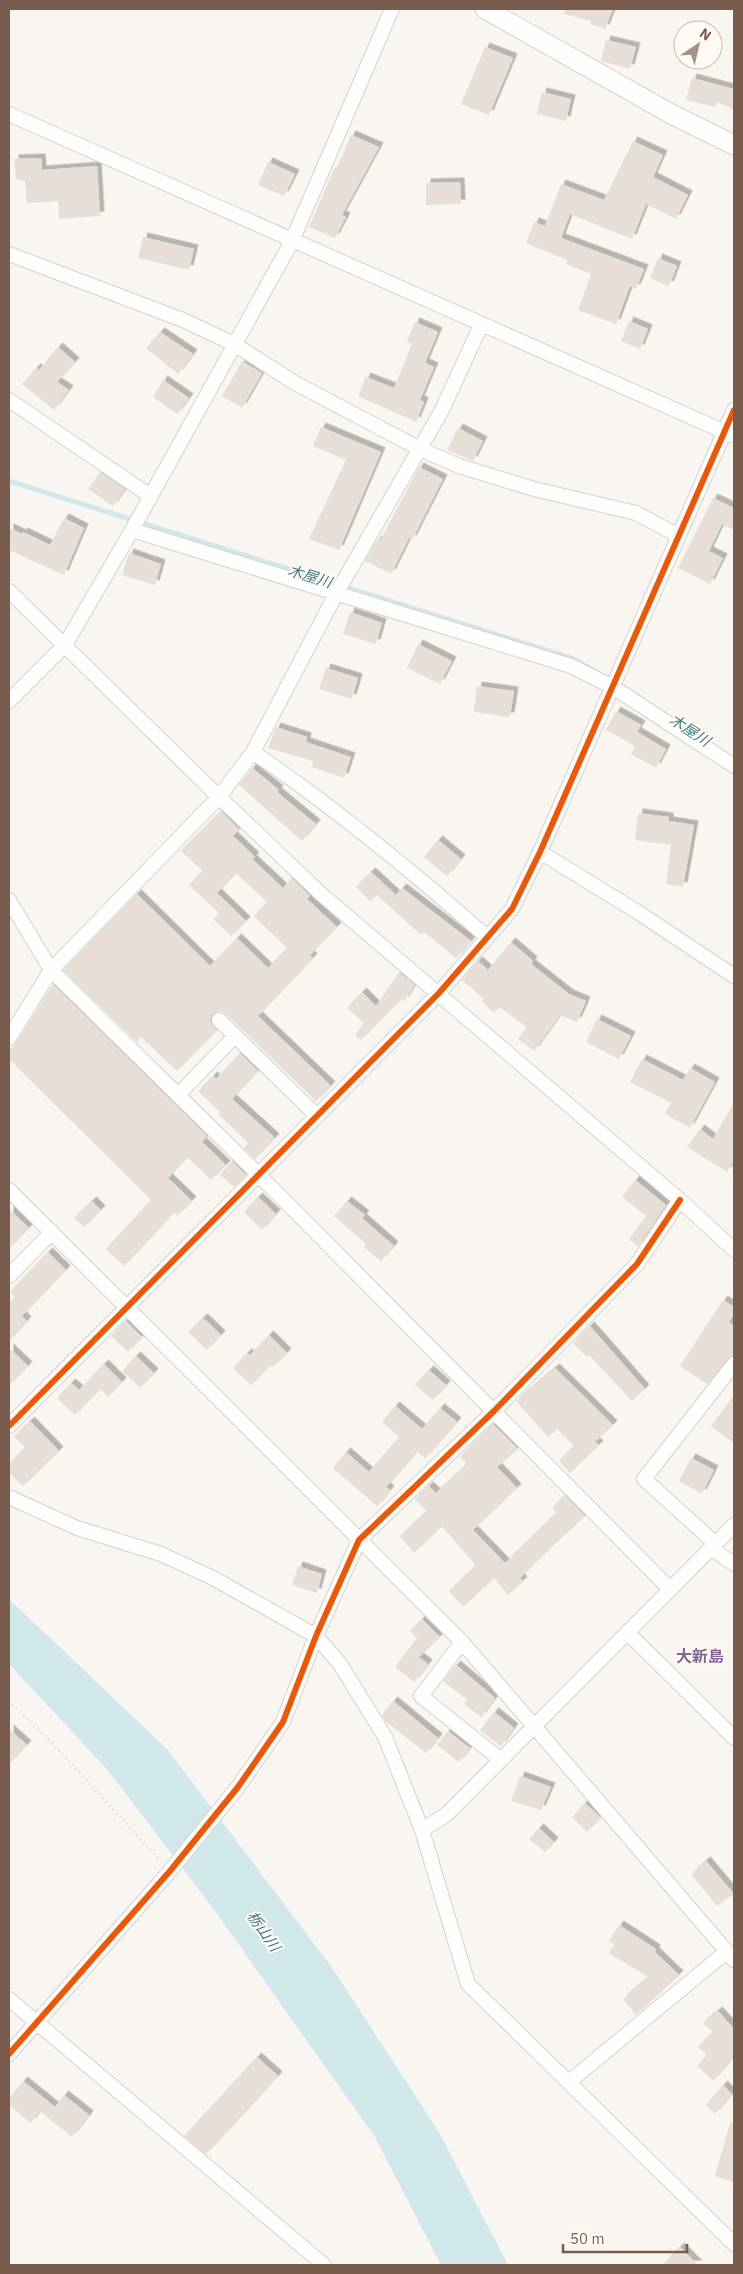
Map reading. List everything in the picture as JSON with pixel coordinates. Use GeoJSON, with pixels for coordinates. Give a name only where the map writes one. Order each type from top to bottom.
{"type":"FeatureCollection","features":[{"type":"Feature","properties":{"kind":"street"},"geometry":{"type":"LineString","coordinates":[[9,701],[65,645],[292,241],[392,9]]}},
{"type":"Feature","properties":{"kind":"street"},"geometry":{"type":"LineString","coordinates":[[485,9],[673,115],[734,145]]}},
{"type":"Feature","properties":{"kind":"street"},"geometry":{"type":"LineString","coordinates":[[9,114],[729,434]]}},
{"type":"Feature","properties":{"kind":"street"},"geometry":{"type":"LineString","coordinates":[[9,254],[161,310],[234,344],[296,383],[420,449],[459,466],[534,489],[636,513],[679,536]]}},
{"type":"Feature","properties":{"kind":"street"},"geometry":{"type":"LineString","coordinates":[[9,1038],[51,970],[219,798],[254,752],[340,587],[442,410],[481,325]]}},
{"type":"Feature","properties":{"kind":"street"},"geometry":{"type":"LineString","coordinates":[[9,400],[149,495]]}},
{"type":"Feature","properties":{"kind":"street"},"geometry":{"type":"LineString","coordinates":[[9,1426],[439,992],[512,909],[540,852],[679,536],[729,434],[734,410]]}},
{"type":"Feature","properties":{"kind":"street"},"geometry":{"type":"LineString","coordinates":[[135,523],[340,587],[570,666],[613,687],[734,766]]}},
{"type":"Feature","properties":{"kind":"street"},"geometry":{"type":"LineString","coordinates":[[9,591],[219,798],[320,893],[439,992],[680,1200],[734,1250]]}},
{"type":"Feature","properties":{"kind":"street"},"geometry":{"type":"LineString","coordinates":[[254,752],[321,798],[401,861],[487,937]]}},
{"type":"Feature","properties":{"kind":"street"},"geometry":{"type":"LineString","coordinates":[[540,852],[636,911],[734,976]]}},
{"type":"Feature","properties":{"kind":"street"},"geometry":{"type":"LineString","coordinates":[[9,900],[51,970],[258,1174],[670,1589]]}},
{"type":"Feature","properties":{"kind":"street"},"geometry":{"type":"LineString","coordinates":[[219,1020],[317,1116]]}},
{"type":"Feature","properties":{"kind":"street"},"geometry":{"type":"LineString","coordinates":[[178,1095],[234,1036]]}},
{"type":"Feature","properties":{"kind":"street"},"geometry":{"type":"LineString","coordinates":[[9,1190],[462,1642],[730,1956],[569,2082]]}},
{"type":"Feature","properties":{"kind":"street"},"geometry":{"type":"LineString","coordinates":[[9,2054],[36,2021],[170,1871],[238,1787],[283,1722],[316,1636],[359,1540],[494,1411],[637,1264],[680,1200]]}},
{"type":"Feature","properties":{"kind":"street"},"geometry":{"type":"LineString","coordinates":[[9,1276],[52,1232]]}},
{"type":"Feature","properties":{"kind":"street"},"geometry":{"type":"LineString","coordinates":[[734,1364],[644,1479],[734,1564]]}},
{"type":"Feature","properties":{"kind":"street"},"geometry":{"type":"LineString","coordinates":[[9,1497],[77,1528],[161,1554],[213,1578],[316,1636],[340,1664],[385,1737],[422,1830],[468,1984],[734,2244]]}},
{"type":"Feature","properties":{"kind":"street"},"geometry":{"type":"LineString","coordinates":[[422,1830],[447,1814],[734,1525]]}},
{"type":"Feature","properties":{"kind":"street"},"geometry":{"type":"LineString","coordinates":[[627,1632],[734,1738]]}},
{"type":"Feature","properties":{"kind":"street"},"geometry":{"type":"LineString","coordinates":[[462,1642],[421,1696],[501,1760]]}},
{"type":"Feature","properties":{"kind":"street"},"geometry":{"type":"LineString","coordinates":[[9,1998],[324,2265]]}},
{"type":"Feature","properties":{"kind":"path"},"geometry":{"type":"LineString","coordinates":[[9,1701],[50,1741],[170,1871]]}},
{"type":"Feature","properties":{"kind":"water","name":"栃山川"},"geometry":{"type":"Polygon","coordinates":[[[9,1599],[168,1750],[333,1969],[440,2134],[508,2265],[441,2265],[375,2137],[210,1904],[106,1768],[9,1664],[9,1599]]]}},
{"type":"Feature","properties":{"kind":"building"},"geometry":{"type":"Polygon","coordinates":[[[564,9],[613,9],[605,29],[591,24],[591,21],[564,14],[564,9]]]}},
{"type":"Feature","properties":{"kind":"building"},"geometry":{"type":"Polygon","coordinates":[[[606,40],[636,47],[630,69],[601,61],[606,40]]]}},
{"type":"Feature","properties":{"kind":"building"},"geometry":{"type":"Polygon","coordinates":[[[485,47],[513,58],[489,115],[461,104],[485,47]]]}},
{"type":"Feature","properties":{"kind":"building"},"geometry":{"type":"Polygon","coordinates":[[[692,78],[734,89],[734,109],[717,102],[716,107],[686,100],[692,78]]]}},
{"type":"Feature","properties":{"kind":"building"},"geometry":{"type":"Polygon","coordinates":[[[542,92],[571,99],[566,121],[537,114],[542,92]]]}},
{"type":"Feature","properties":{"kind":"building"},"geometry":{"type":"Polygon","coordinates":[[[351,135],[379,147],[342,215],[346,217],[335,238],[309,227],[351,135]]]}},
{"type":"Feature","properties":{"kind":"building"},"geometry":{"type":"Polygon","coordinates":[[[633,141],[663,155],[653,177],[688,195],[676,219],[646,204],[632,239],[570,214],[561,238],[644,269],[636,289],[630,286],[616,324],[578,310],[591,274],[566,264],[567,260],[526,243],[534,222],[545,226],[561,184],[604,200],[633,141]]]}},
{"type":"Feature","properties":{"kind":"building"},"geometry":{"type":"Polygon","coordinates":[[[41,158],[42,170],[97,166],[100,216],[59,219],[58,201],[27,203],[25,181],[16,179],[14,159],[41,158]]]}},
{"type":"Feature","properties":{"kind":"building"},"geometry":{"type":"Polygon","coordinates":[[[268,162],[295,174],[284,196],[258,185],[268,162]]]}},
{"type":"Feature","properties":{"kind":"building"},"geometry":{"type":"Polygon","coordinates":[[[460,182],[461,204],[426,205],[426,183],[460,182]]]}},
{"type":"Feature","properties":{"kind":"building"},"geometry":{"type":"Polygon","coordinates":[[[143,237],[194,249],[189,270],[138,258],[143,237]]]}},
{"type":"Feature","properties":{"kind":"building"},"geometry":{"type":"Polygon","coordinates":[[[658,258],[677,266],[669,286],[650,278],[658,258]]]}},
{"type":"Feature","properties":{"kind":"building"},"geometry":{"type":"Polygon","coordinates":[[[629,321],[648,329],[640,349],[621,341],[629,321]]]}},
{"type":"Feature","properties":{"kind":"building"},"geometry":{"type":"Polygon","coordinates":[[[415,322],[438,332],[425,363],[434,367],[420,400],[424,402],[416,422],[358,396],[366,377],[394,388],[412,344],[407,342],[415,322]]]}},
{"type":"Feature","properties":{"kind":"building"},"geometry":{"type":"Polygon","coordinates":[[[160,332],[193,354],[178,374],[146,348],[160,332]]]}},
{"type":"Feature","properties":{"kind":"building"},"geometry":{"type":"Polygon","coordinates":[[[58,347],[75,362],[57,382],[69,390],[54,410],[22,384],[36,368],[39,370],[58,347]]]}},
{"type":"Feature","properties":{"kind":"building"},"geometry":{"type":"Polygon","coordinates":[[[242,361],[262,373],[242,408],[222,396],[242,361]]]}},
{"type":"Feature","properties":{"kind":"building"},"geometry":{"type":"Polygon","coordinates":[[[163,380],[189,398],[177,414],[153,397],[163,380]]]}},
{"type":"Feature","properties":{"kind":"building"},"geometry":{"type":"Polygon","coordinates":[[[321,427],[381,452],[339,550],[309,539],[346,460],[313,446],[321,427]]]}},
{"type":"Feature","properties":{"kind":"building"},"geometry":{"type":"Polygon","coordinates":[[[458,428],[483,441],[473,461],[447,450],[458,428]]]}},
{"type":"Feature","properties":{"kind":"building"},"geometry":{"type":"Polygon","coordinates":[[[419,467],[443,479],[412,540],[409,538],[391,574],[365,561],[377,540],[380,541],[419,467]]]}},
{"type":"Feature","properties":{"kind":"building"},"geometry":{"type":"Polygon","coordinates":[[[100,472],[125,489],[113,506],[88,489],[100,472]]]}},
{"type":"Feature","properties":{"kind":"building"},"geometry":{"type":"Polygon","coordinates":[[[713,498],[734,508],[734,530],[722,524],[709,551],[723,558],[710,584],[678,568],[713,498]]]}},
{"type":"Feature","properties":{"kind":"building"},"geometry":{"type":"Polygon","coordinates":[[[64,518],[84,528],[64,575],[9,550],[9,528],[22,534],[23,532],[50,545],[64,518]]]}},
{"type":"Feature","properties":{"kind":"building"},"geometry":{"type":"Polygon","coordinates":[[[129,553],[161,564],[155,585],[122,575],[129,553]]]}},
{"type":"Feature","properties":{"kind":"building"},"geometry":{"type":"Polygon","coordinates":[[[350,612],[382,623],[376,644],[343,634],[350,612]]]}},
{"type":"Feature","properties":{"kind":"building"},"geometry":{"type":"Polygon","coordinates":[[[418,644],[452,661],[440,684],[407,668],[418,644]]]}},
{"type":"Feature","properties":{"kind":"building"},"geometry":{"type":"Polygon","coordinates":[[[326,668],[358,678],[352,699],[319,689],[326,668]]]}},
{"type":"Feature","properties":{"kind":"building"},"geometry":{"type":"Polygon","coordinates":[[[477,686],[514,691],[510,717],[474,712],[477,686]]]}},
{"type":"Feature","properties":{"kind":"building"},"geometry":{"type":"Polygon","coordinates":[[[616,711],[641,725],[637,732],[666,749],[656,768],[631,754],[635,746],[606,730],[616,711]]]}},
{"type":"Feature","properties":{"kind":"building"},"geometry":{"type":"Polygon","coordinates":[[[276,727],[307,737],[306,742],[351,757],[344,778],[312,767],[313,761],[268,748],[276,727]]]}},
{"type":"Feature","properties":{"kind":"building"},"geometry":{"type":"Polygon","coordinates":[[[252,768],[279,790],[277,792],[316,824],[302,841],[239,785],[252,768]]]}},
{"type":"Feature","properties":{"kind":"building"},"geometry":{"type":"Polygon","coordinates":[[[221,811],[239,829],[233,836],[255,857],[252,859],[283,888],[292,878],[310,896],[307,899],[337,927],[310,955],[313,958],[258,1016],[331,1086],[316,1101],[221,1011],[213,1014],[210,1018],[211,1023],[217,1030],[177,1071],[141,1037],[137,1042],[63,970],[137,894],[210,966],[237,938],[268,968],[287,948],[254,916],[267,902],[236,873],[217,893],[246,921],[231,936],[213,919],[219,913],[189,885],[203,871],[181,851],[221,811]]]}},
{"type":"Feature","properties":{"kind":"building"},"geometry":{"type":"Polygon","coordinates":[[[638,813],[669,817],[669,821],[694,825],[683,887],[666,884],[671,845],[635,840],[638,813]]]}},
{"type":"Feature","properties":{"kind":"building"},"geometry":{"type":"Polygon","coordinates":[[[438,840],[461,859],[447,876],[424,857],[438,840]]]}},
{"type":"Feature","properties":{"kind":"building"},"geometry":{"type":"Polygon","coordinates":[[[371,872],[396,895],[402,888],[471,941],[456,958],[424,932],[421,935],[377,895],[370,901],[356,887],[371,872]]]}},
{"type":"Feature","properties":{"kind":"building"},"geometry":{"type":"Polygon","coordinates":[[[511,942],[533,961],[531,964],[569,994],[586,1001],[577,1022],[560,1015],[534,1051],[518,1039],[527,1027],[499,1007],[494,1013],[482,1002],[484,999],[462,980],[478,961],[488,970],[511,942]]]}},
{"type":"Feature","properties":{"kind":"building"},"geometry":{"type":"Polygon","coordinates":[[[399,972],[415,985],[404,1001],[401,999],[361,1040],[355,1035],[364,1023],[347,1008],[362,992],[376,1006],[399,972]]]}},
{"type":"Feature","properties":{"kind":"building"},"geometry":{"type":"Polygon","coordinates":[[[53,984],[207,1136],[202,1142],[226,1165],[211,1180],[187,1157],[168,1178],[192,1201],[177,1216],[174,1212],[124,1266],[106,1249],[151,1200],[9,1059],[9,1051],[53,984]]]}},
{"type":"Feature","properties":{"kind":"building"},"geometry":{"type":"Polygon","coordinates":[[[597,1019],[631,1036],[619,1059],[586,1042],[597,1019]]]}},
{"type":"Feature","properties":{"kind":"building"},"geometry":{"type":"Polygon","coordinates":[[[240,1053],[258,1071],[232,1099],[275,1138],[255,1159],[244,1148],[248,1143],[218,1114],[220,1112],[198,1091],[213,1076],[216,1079],[240,1053]]]}},
{"type":"Feature","properties":{"kind":"building"},"geometry":{"type":"Polygon","coordinates":[[[642,1059],[683,1080],[690,1068],[715,1082],[690,1128],[665,1114],[671,1103],[630,1082],[642,1059]]]}},
{"type":"Feature","properties":{"kind":"building"},"geometry":{"type":"Polygon","coordinates":[[[734,1102],[734,1161],[727,1172],[687,1147],[700,1129],[713,1139],[734,1102]]]}},
{"type":"Feature","properties":{"kind":"building"},"geometry":{"type":"Polygon","coordinates":[[[232,1161],[246,1175],[234,1187],[220,1175],[232,1161]]]}},
{"type":"Feature","properties":{"kind":"building"},"geometry":{"type":"Polygon","coordinates":[[[635,1180],[666,1205],[638,1247],[629,1239],[646,1216],[622,1197],[635,1180]]]}},
{"type":"Feature","properties":{"kind":"building"},"geometry":{"type":"Polygon","coordinates":[[[258,1197],[276,1214],[262,1230],[244,1212],[258,1197]]]}},
{"type":"Feature","properties":{"kind":"building"},"geometry":{"type":"Polygon","coordinates":[[[92,1201],[101,1210],[84,1227],[74,1218],[92,1201]]]}},
{"type":"Feature","properties":{"kind":"building"},"geometry":{"type":"Polygon","coordinates":[[[347,1201],[365,1215],[362,1218],[394,1246],[381,1261],[364,1247],[366,1244],[334,1216],[347,1201]]]}},
{"type":"Feature","properties":{"kind":"building"},"geometry":{"type":"Polygon","coordinates":[[[9,1209],[29,1228],[9,1249],[9,1209]]]}},
{"type":"Feature","properties":{"kind":"building"},"geometry":{"type":"Polygon","coordinates":[[[48,1252],[66,1270],[22,1316],[27,1321],[9,1341],[9,1303],[16,1297],[10,1292],[48,1252]]]}},
{"type":"Feature","properties":{"kind":"building"},"geometry":{"type":"Polygon","coordinates":[[[723,1300],[734,1307],[734,1314],[729,1322],[734,1326],[734,1353],[707,1384],[680,1366],[723,1300]]]}},
{"type":"Feature","properties":{"kind":"building"},"geometry":{"type":"Polygon","coordinates":[[[203,1318],[221,1335],[207,1350],[188,1332],[203,1318]]]}},
{"type":"Feature","properties":{"kind":"building"},"geometry":{"type":"Polygon","coordinates":[[[126,1321],[142,1337],[128,1352],[111,1336],[126,1321]]]}},
{"type":"Feature","properties":{"kind":"building"},"geometry":{"type":"Polygon","coordinates":[[[590,1326],[645,1389],[632,1401],[589,1355],[587,1357],[573,1343],[590,1326]]]}},
{"type":"Feature","properties":{"kind":"building"},"geometry":{"type":"Polygon","coordinates":[[[269,1335],[287,1353],[273,1367],[270,1365],[251,1385],[233,1368],[247,1353],[250,1355],[269,1335]]]}},
{"type":"Feature","properties":{"kind":"building"},"geometry":{"type":"Polygon","coordinates":[[[9,1348],[28,1366],[9,1386],[9,1348]]]}},
{"type":"Feature","properties":{"kind":"building"},"geometry":{"type":"Polygon","coordinates":[[[136,1356],[154,1373],[140,1388],[122,1371],[136,1356]]]}},
{"type":"Feature","properties":{"kind":"building"},"geometry":{"type":"Polygon","coordinates":[[[104,1364],[122,1382],[108,1397],[100,1389],[75,1415],[57,1398],[71,1383],[79,1390],[104,1364]]]}},
{"type":"Feature","properties":{"kind":"building"},"geometry":{"type":"Polygon","coordinates":[[[555,1368],[613,1425],[595,1442],[599,1445],[570,1473],[559,1461],[574,1446],[557,1429],[548,1437],[516,1401],[555,1368]]]}},
{"type":"Feature","properties":{"kind":"building"},"geometry":{"type":"Polygon","coordinates":[[[429,1370],[446,1385],[433,1400],[415,1385],[429,1370]]]}},
{"type":"Feature","properties":{"kind":"building"},"geometry":{"type":"Polygon","coordinates":[[[734,1395],[734,1443],[711,1426],[734,1395]]]}},
{"type":"Feature","properties":{"kind":"building"},"geometry":{"type":"Polygon","coordinates":[[[395,1406],[422,1429],[440,1408],[457,1422],[425,1458],[417,1451],[386,1487],[390,1490],[377,1506],[333,1468],[346,1452],[369,1472],[399,1437],[382,1422],[395,1406]]]}},
{"type":"Feature","properties":{"kind":"building"},"geometry":{"type":"Polygon","coordinates":[[[30,1421],[59,1451],[23,1486],[9,1473],[9,1464],[25,1447],[14,1437],[30,1421]]]}},
{"type":"Feature","properties":{"kind":"building"},"geometry":{"type":"Polygon","coordinates":[[[493,1424],[518,1449],[497,1467],[517,1488],[473,1530],[505,1563],[556,1513],[552,1508],[565,1495],[585,1516],[520,1578],[523,1581],[508,1595],[494,1578],[463,1607],[449,1591],[476,1566],[442,1526],[414,1553],[400,1536],[427,1511],[415,1499],[429,1486],[436,1493],[467,1464],[460,1457],[493,1424]]]}},
{"type":"Feature","properties":{"kind":"building"},"geometry":{"type":"Polygon","coordinates":[[[691,1458],[714,1470],[702,1494],[679,1481],[691,1458]]]}},
{"type":"Feature","properties":{"kind":"building"},"geometry":{"type":"Polygon","coordinates":[[[298,1566],[322,1574],[317,1593],[292,1585],[298,1566]]]}},
{"type":"Feature","properties":{"kind":"building"},"geometry":{"type":"Polygon","coordinates":[[[422,1619],[440,1637],[419,1657],[428,1664],[414,1682],[395,1667],[417,1638],[410,1631],[422,1619]]]}},
{"type":"Feature","properties":{"kind":"building"},"geometry":{"type":"Polygon","coordinates":[[[456,1665],[495,1698],[481,1717],[464,1704],[467,1700],[443,1681],[456,1665]]]}},
{"type":"Feature","properties":{"kind":"building"},"geometry":{"type":"Polygon","coordinates":[[[393,1701],[438,1738],[426,1753],[385,1721],[382,1715],[393,1701]]]}},
{"type":"Feature","properties":{"kind":"building"},"geometry":{"type":"Polygon","coordinates":[[[494,1712],[514,1728],[501,1746],[480,1730],[494,1712]]]}},
{"type":"Feature","properties":{"kind":"building"},"geometry":{"type":"Polygon","coordinates":[[[9,1729],[27,1745],[9,1764],[9,1729]]]}},
{"type":"Feature","properties":{"kind":"building"},"geometry":{"type":"Polygon","coordinates":[[[448,1731],[470,1748],[459,1762],[437,1745],[448,1731]]]}},
{"type":"Feature","properties":{"kind":"building"},"geometry":{"type":"Polygon","coordinates":[[[520,1776],[551,1787],[541,1810],[511,1801],[520,1776]]]}},
{"type":"Feature","properties":{"kind":"building"},"geometry":{"type":"Polygon","coordinates":[[[585,1803],[600,1817],[587,1832],[572,1817],[585,1803]]]}},
{"type":"Feature","properties":{"kind":"building"},"geometry":{"type":"Polygon","coordinates":[[[539,1828],[554,1842],[545,1852],[529,1839],[539,1828]]]}},
{"type":"Feature","properties":{"kind":"building"},"geometry":{"type":"Polygon","coordinates":[[[706,1861],[734,1894],[717,1906],[692,1875],[706,1861]]]}},
{"type":"Feature","properties":{"kind":"building"},"geometry":{"type":"Polygon","coordinates":[[[619,1925],[656,1949],[655,1952],[679,1975],[636,2015],[623,1999],[648,1977],[609,1953],[615,1944],[609,1941],[619,1925]]]}},
{"type":"Feature","properties":{"kind":"building"},"geometry":{"type":"Polygon","coordinates":[[[718,2011],[734,2029],[734,2056],[713,2081],[697,2066],[707,2055],[698,2047],[713,2032],[703,2023],[718,2011]]]}},
{"type":"Feature","properties":{"kind":"building"},"geometry":{"type":"Polygon","coordinates":[[[257,2057],[278,2076],[206,2154],[184,2136],[257,2057]]]}},
{"type":"Feature","properties":{"kind":"building"},"geometry":{"type":"Polygon","coordinates":[[[23,2081],[55,2107],[64,2095],[89,2115],[72,2137],[40,2111],[31,2123],[9,2105],[9,2099],[23,2081]]]}},
{"type":"Feature","properties":{"kind":"building"},"geometry":{"type":"Polygon","coordinates":[[[723,2085],[732,2094],[715,2114],[706,2105],[723,2085]]]}},
{"type":"Feature","properties":{"kind":"building"},"geometry":{"type":"Polygon","coordinates":[[[730,2123],[734,2124],[734,2182],[715,2176],[730,2123]]]}},
{"type":"Feature","properties":{"kind":"building"},"geometry":{"type":"Polygon","coordinates":[[[680,2247],[698,2265],[662,2265],[680,2247]]]}},
{"type":"Feature","properties":{"kind":"waterway","name":"木屋川"},"geometry":{"type":"LineString","coordinates":[[9,481],[571,658],[593,670]]}},
{"type":"Feature","properties":{"kind":"cycle path"},"geometry":{"type":"LineString","coordinates":[[9,1426],[439,993],[512,909],[540,852],[734,410]]}},
{"type":"Feature","properties":{"kind":"cycle path"},"geometry":{"type":"LineString","coordinates":[[9,2054],[170,1871],[238,1787],[283,1722],[316,1636],[359,1540],[494,1411],[637,1264],[680,1200]]}},
{"type":"Feature","properties":{"kind":"district","name":"大新島"},"geometry":{"type":"Point","coordinates":[700,1656]}}]}
